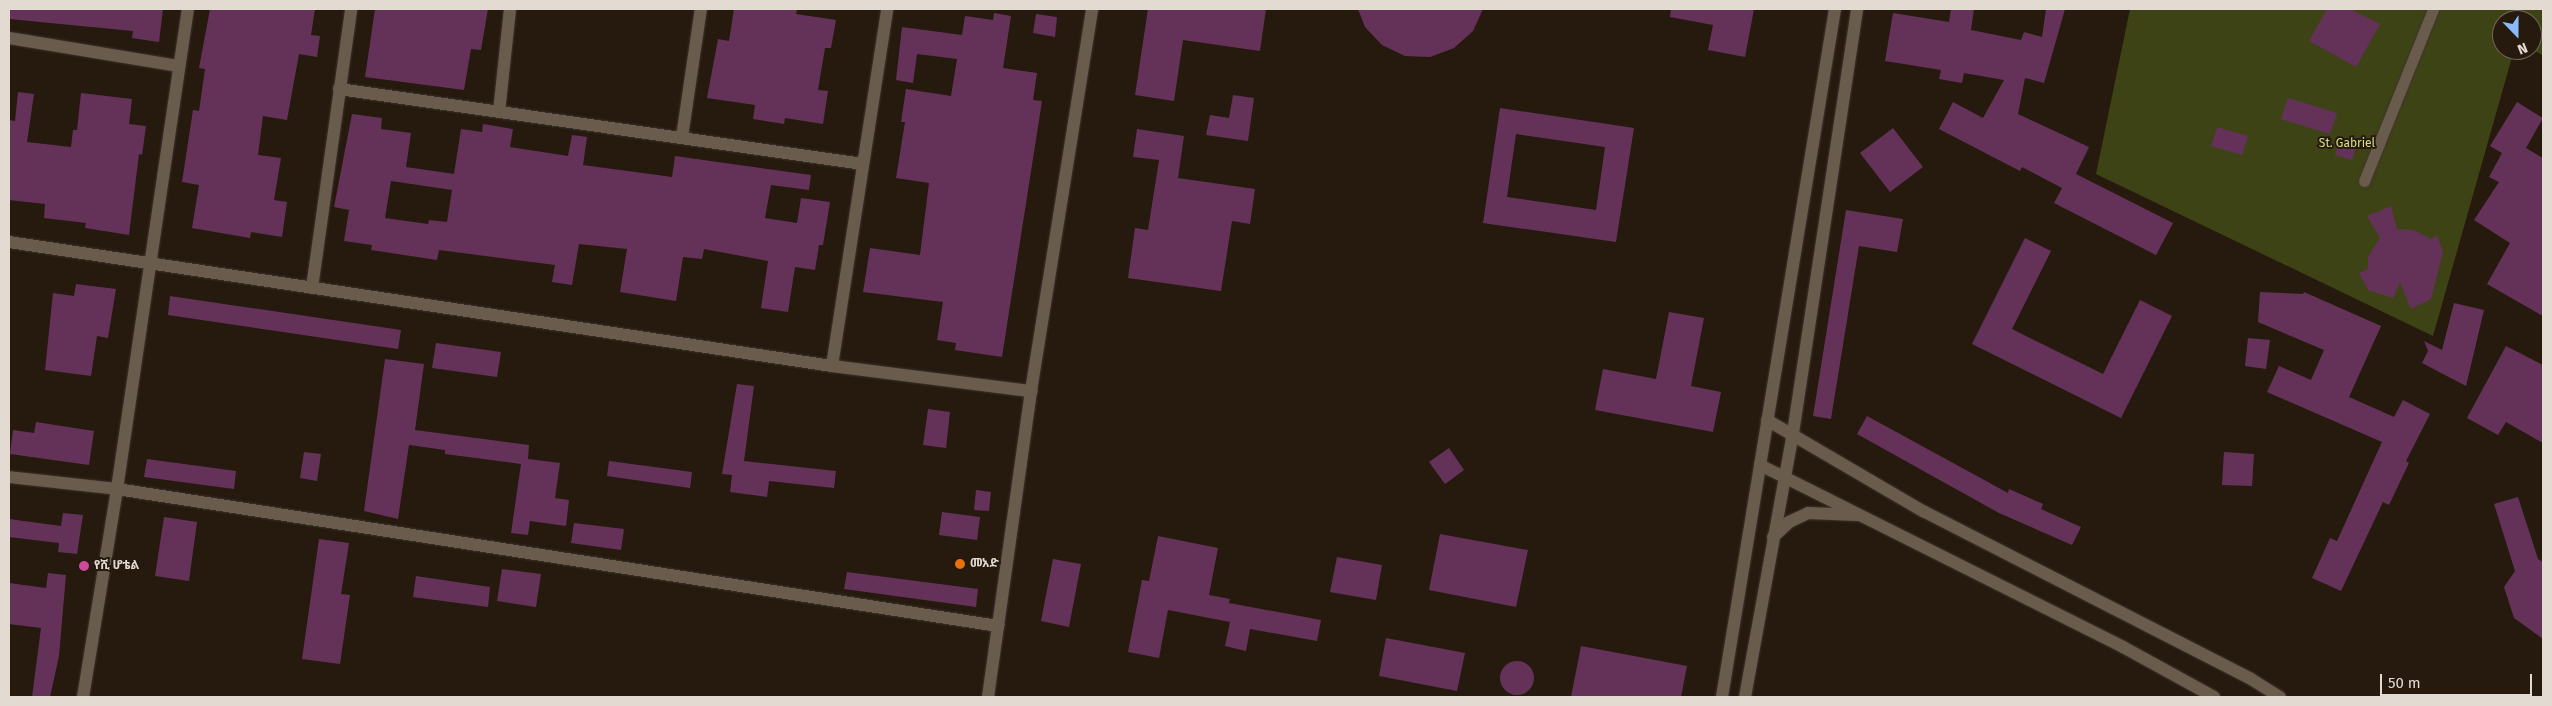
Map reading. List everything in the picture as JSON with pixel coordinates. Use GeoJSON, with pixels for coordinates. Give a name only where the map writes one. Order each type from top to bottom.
{"type":"FeatureCollection","features":[{"type":"Feature","properties":{"kind":"street"},"geometry":{"type":"LineString","coordinates":[[83,697],[117,489],[148,263],[188,9]]}},
{"type":"Feature","properties":{"kind":"street"},"geometry":{"type":"LineString","coordinates":[[312,288],[351,9]]}},
{"type":"Feature","properties":{"kind":"street"},"geometry":{"type":"LineString","coordinates":[[500,112],[510,9]]}},
{"type":"Feature","properties":{"kind":"street"},"geometry":{"type":"LineString","coordinates":[[682,137],[701,9]]}},
{"type":"Feature","properties":{"kind":"street"},"geometry":{"type":"LineString","coordinates":[[832,366],[887,9]]}},
{"type":"Feature","properties":{"kind":"street"},"geometry":{"type":"LineString","coordinates":[[988,697],[1031,391],[1092,9]]}},
{"type":"Feature","properties":{"kind":"street"},"geometry":{"type":"LineString","coordinates":[[1722,697],[1835,9]]}},
{"type":"Feature","properties":{"kind":"street"},"geometry":{"type":"LineString","coordinates":[[1745,697],[1793,433],[1857,9]]}},
{"type":"Feature","properties":{"kind":"street"},"geometry":{"type":"LineString","coordinates":[[9,38],[178,66]]}},
{"type":"Feature","properties":{"kind":"street"},"geometry":{"type":"LineString","coordinates":[[339,89],[863,164]]}},
{"type":"Feature","properties":{"kind":"street"},"geometry":{"type":"LineString","coordinates":[[9,242],[832,366],[1031,391]]}},
{"type":"Feature","properties":{"kind":"street"},"geometry":{"type":"LineString","coordinates":[[1767,420],[1793,433],[1860,477],[2251,679],[2280,697]]}},
{"type":"Feature","properties":{"kind":"street"},"geometry":{"type":"LineString","coordinates":[[1760,465],[2123,647],[2214,697]]}},
{"type":"Feature","properties":{"kind":"street"},"geometry":{"type":"LineString","coordinates":[[9,477],[117,489],[998,626]]}},
{"type":"Feature","properties":{"kind":"street"},"geometry":{"type":"LineString","coordinates":[[1773,537],[1789,522],[1808,513],[1857,514]]}},
{"type":"Feature","properties":{"kind":"lane"},"geometry":{"type":"LineString","coordinates":[[2364,181],[2433,9]]}},
{"type":"Feature","properties":{"kind":"green space","name":"St. Gabriel"},"geometry":{"type":"Polygon","coordinates":[[[2130,9],[2543,9],[2543,55],[2542,10],[2492,10],[2492,60],[2511,60],[2433,336],[2096,174],[2130,9]]]}},
{"type":"Feature","properties":{"kind":"building"},"geometry":{"type":"Polygon","coordinates":[[[9,9],[163,9],[159,42],[132,38],[133,31],[9,19],[9,9]]]}},
{"type":"Feature","properties":{"kind":"building"},"geometry":{"type":"Polygon","coordinates":[[[210,9],[315,9],[311,35],[320,36],[317,57],[299,54],[287,120],[263,116],[258,155],[281,158],[274,200],[287,202],[282,237],[251,232],[250,238],[192,228],[199,185],[182,182],[193,110],[199,111],[205,69],[199,68],[210,9]]]}},
{"type":"Feature","properties":{"kind":"building"},"geometry":{"type":"Polygon","coordinates":[[[375,9],[488,9],[481,50],[471,49],[464,90],[365,77],[375,9]]]}},
{"type":"Feature","properties":{"kind":"building"},"geometry":{"type":"Polygon","coordinates":[[[734,9],[788,9],[797,10],[796,14],[836,20],[831,48],[825,48],[818,90],[828,91],[823,124],[785,118],[784,124],[753,119],[755,105],[707,98],[718,39],[729,41],[734,9]]]}},
{"type":"Feature","properties":{"kind":"building"},"geometry":{"type":"Polygon","coordinates":[[[1148,9],[1266,9],[1260,51],[1183,40],[1174,101],[1135,95],[1148,9]]]}},
{"type":"Feature","properties":{"kind":"building"},"geometry":{"type":"Polygon","coordinates":[[[1358,9],[1483,9],[1473,31],[1454,48],[1430,57],[1405,56],[1382,45],[1365,27],[1358,9]]]}},
{"type":"Feature","properties":{"kind":"building"},"geometry":{"type":"Polygon","coordinates":[[[1671,9],[1754,9],[1745,57],[1708,50],[1713,25],[1670,17],[1671,9]]]}},
{"type":"Feature","properties":{"kind":"building"},"geometry":{"type":"Polygon","coordinates":[[[1951,9],[1974,9],[1971,30],[2021,40],[2024,32],[2042,37],[2046,9],[2065,9],[2044,83],[2025,78],[2018,114],[2089,147],[2076,174],[2173,223],[2156,255],[2054,203],[2062,188],[2022,167],[2020,171],[1939,129],[1953,102],[1983,118],[2004,80],[1964,73],[1962,83],[1939,79],[1941,70],[1885,61],[1893,13],[1949,22],[1951,9]]]}},
{"type":"Feature","properties":{"kind":"building"},"geometry":{"type":"Polygon","coordinates":[[[2327,9],[2350,9],[2380,24],[2356,67],[2309,41],[2327,9]]]}},
{"type":"Feature","properties":{"kind":"building"},"geometry":{"type":"Polygon","coordinates":[[[994,13],[1011,16],[1003,68],[1037,73],[1033,100],[1042,101],[1002,357],[955,350],[956,343],[937,340],[943,302],[863,292],[870,248],[920,255],[929,183],[896,178],[905,122],[901,122],[906,89],[951,96],[957,59],[917,54],[913,83],[896,80],[902,27],[962,35],[965,16],[993,20],[994,13]]]}},
{"type":"Feature","properties":{"kind":"building"},"geometry":{"type":"Polygon","coordinates":[[[1036,14],[1057,17],[1055,37],[1033,33],[1036,14]]]}},
{"type":"Feature","properties":{"kind":"building"},"geometry":{"type":"Polygon","coordinates":[[[18,92],[34,94],[27,142],[71,147],[73,130],[77,130],[81,93],[132,99],[129,124],[146,126],[142,155],[139,154],[129,235],[85,228],[86,223],[44,218],[45,204],[9,200],[9,120],[15,121],[18,92]]]}},
{"type":"Feature","properties":{"kind":"building"},"geometry":{"type":"Polygon","coordinates":[[[1233,95],[1254,98],[1248,141],[1206,135],[1210,115],[1229,118],[1233,95]]]}},
{"type":"Feature","properties":{"kind":"building"},"geometry":{"type":"Polygon","coordinates":[[[2288,98],[2337,113],[2330,134],[2281,119],[2288,98]]]}},
{"type":"Feature","properties":{"kind":"building"},"geometry":{"type":"Polygon","coordinates":[[[2517,102],[2543,118],[2526,148],[2543,158],[2543,316],[2487,284],[2510,243],[2474,220],[2499,182],[2489,177],[2502,153],[2490,146],[2517,102]]]}},
{"type":"Feature","properties":{"kind":"building"},"geometry":{"type":"Polygon","coordinates":[[[1500,108],[1634,128],[1616,242],[1483,223],[1500,108]],[[1516,134],[1507,197],[1596,210],[1605,147],[1516,134]]]}},
{"type":"Feature","properties":{"kind":"building"},"geometry":{"type":"Polygon","coordinates":[[[352,114],[382,118],[381,129],[411,133],[406,167],[454,174],[461,129],[482,132],[483,124],[513,129],[510,147],[568,156],[572,135],[587,137],[583,165],[672,177],[675,156],[811,175],[809,190],[771,185],[765,218],[797,223],[801,198],[830,202],[823,245],[819,245],[815,270],[795,267],[788,312],[761,308],[768,261],[704,249],[702,259],[683,257],[676,301],[620,292],[627,249],[579,244],[572,285],[552,282],[555,265],[439,250],[437,260],[371,250],[372,245],[344,241],[349,210],[334,207],[352,114]],[[391,181],[385,218],[428,224],[429,220],[447,222],[452,190],[391,181]]]}},
{"type":"Feature","properties":{"kind":"building"},"geometry":{"type":"Polygon","coordinates":[[[2217,127],[2248,136],[2242,155],[2211,146],[2217,127]]]}},
{"type":"Feature","properties":{"kind":"building"},"geometry":{"type":"Polygon","coordinates":[[[1893,128],[1923,167],[1890,192],[1860,153],[1893,128]]]}},
{"type":"Feature","properties":{"kind":"building"},"geometry":{"type":"Polygon","coordinates":[[[1137,129],[1184,136],[1178,178],[1255,189],[1250,224],[1232,221],[1221,291],[1128,278],[1135,228],[1148,230],[1159,160],[1133,157],[1137,129]]]}},
{"type":"Feature","properties":{"kind":"building"},"geometry":{"type":"Polygon","coordinates":[[[2341,137],[2357,142],[2352,160],[2335,155],[2341,137]]]}},
{"type":"Feature","properties":{"kind":"building"},"geometry":{"type":"Polygon","coordinates":[[[2391,206],[2397,229],[2413,230],[2431,239],[2437,235],[2443,252],[2431,299],[2411,309],[2400,282],[2393,298],[2368,290],[2359,273],[2368,269],[2368,257],[2380,238],[2367,216],[2391,206]]]}},
{"type":"Feature","properties":{"kind":"building"},"geometry":{"type":"Polygon","coordinates":[[[1846,210],[1903,219],[1897,252],[1859,246],[1831,419],[1813,416],[1846,210]]]}},
{"type":"Feature","properties":{"kind":"building"},"geometry":{"type":"Polygon","coordinates":[[[2025,238],[2051,251],[2012,329],[2103,374],[2140,300],[2172,316],[2121,418],[1972,344],[2025,238]]]}},
{"type":"Feature","properties":{"kind":"building"},"geometry":{"type":"Polygon","coordinates":[[[76,284],[116,289],[108,338],[97,336],[91,376],[45,370],[53,293],[74,296],[76,284]]]}},
{"type":"Feature","properties":{"kind":"building"},"geometry":{"type":"Polygon","coordinates":[[[2260,292],[2303,294],[2304,292],[2381,326],[2349,397],[2394,417],[2403,400],[2430,414],[2406,461],[2409,463],[2389,505],[2383,502],[2341,591],[2312,578],[2330,538],[2337,541],[2382,442],[2267,392],[2279,366],[2311,380],[2324,350],[2258,322],[2260,292]]]}},
{"type":"Feature","properties":{"kind":"building"},"geometry":{"type":"Polygon","coordinates":[[[170,296],[401,330],[398,349],[168,315],[170,296]]]}},
{"type":"Feature","properties":{"kind":"building"},"geometry":{"type":"Polygon","coordinates":[[[2454,303],[2484,310],[2466,386],[2422,363],[2428,351],[2424,341],[2442,350],[2454,303]]]}},
{"type":"Feature","properties":{"kind":"building"},"geometry":{"type":"Polygon","coordinates":[[[1669,312],[1704,318],[1691,386],[1721,392],[1713,432],[1595,410],[1603,369],[1656,379],[1669,312]]]}},
{"type":"Feature","properties":{"kind":"building"},"geometry":{"type":"Polygon","coordinates":[[[2248,338],[2270,340],[2266,369],[2245,366],[2248,338]]]}},
{"type":"Feature","properties":{"kind":"building"},"geometry":{"type":"Polygon","coordinates":[[[436,343],[501,352],[497,377],[432,368],[436,343]]]}},
{"type":"Feature","properties":{"kind":"building"},"geometry":{"type":"Polygon","coordinates":[[[2506,346],[2543,365],[2543,443],[2506,422],[2498,435],[2467,418],[2506,346]]]}},
{"type":"Feature","properties":{"kind":"building"},"geometry":{"type":"Polygon","coordinates":[[[385,359],[424,364],[415,430],[529,445],[528,459],[560,463],[555,498],[569,500],[566,526],[530,521],[528,535],[511,533],[521,464],[445,454],[445,450],[409,445],[398,519],[364,511],[385,359]]]}},
{"type":"Feature","properties":{"kind":"building"},"geometry":{"type":"Polygon","coordinates":[[[737,384],[754,386],[744,461],[836,471],[834,488],[769,481],[767,497],[730,492],[732,475],[722,474],[737,384]]]}},
{"type":"Feature","properties":{"kind":"building"},"geometry":{"type":"Polygon","coordinates":[[[928,409],[950,412],[946,448],[923,445],[928,409]]]}},
{"type":"Feature","properties":{"kind":"building"},"geometry":{"type":"Polygon","coordinates":[[[1867,416],[2008,493],[2009,489],[2043,504],[2041,509],[2081,527],[2072,545],[1999,513],[1857,434],[1867,416]]]}},
{"type":"Feature","properties":{"kind":"building"},"geometry":{"type":"Polygon","coordinates":[[[36,422],[94,431],[89,465],[10,454],[13,430],[34,433],[36,422]]]}},
{"type":"Feature","properties":{"kind":"building"},"geometry":{"type":"Polygon","coordinates":[[[1449,448],[1464,470],[1445,484],[1429,462],[1449,448]]]}},
{"type":"Feature","properties":{"kind":"building"},"geometry":{"type":"Polygon","coordinates":[[[304,452],[321,454],[317,481],[300,478],[304,452]]]}},
{"type":"Feature","properties":{"kind":"building"},"geometry":{"type":"Polygon","coordinates":[[[2224,452],[2254,454],[2252,486],[2222,485],[2224,452]]]}},
{"type":"Feature","properties":{"kind":"building"},"geometry":{"type":"Polygon","coordinates":[[[147,459],[236,471],[234,489],[144,477],[147,459]]]}},
{"type":"Feature","properties":{"kind":"building"},"geometry":{"type":"Polygon","coordinates":[[[609,461],[692,472],[690,488],[607,476],[609,461]]]}},
{"type":"Feature","properties":{"kind":"building"},"geometry":{"type":"Polygon","coordinates":[[[976,490],[991,492],[989,511],[974,510],[976,490]]]}},
{"type":"Feature","properties":{"kind":"building"},"geometry":{"type":"Polygon","coordinates":[[[2518,497],[2538,559],[2543,562],[2543,639],[2514,618],[2504,587],[2515,571],[2494,504],[2518,497]]]}},
{"type":"Feature","properties":{"kind":"building"},"geometry":{"type":"Polygon","coordinates":[[[942,512],[980,517],[977,540],[939,535],[942,512]]]}},
{"type":"Feature","properties":{"kind":"building"},"geometry":{"type":"Polygon","coordinates":[[[63,513],[83,515],[77,554],[58,552],[59,543],[9,537],[9,519],[61,526],[63,513]]]}},
{"type":"Feature","properties":{"kind":"building"},"geometry":{"type":"Polygon","coordinates":[[[164,517],[197,522],[189,581],[155,576],[164,517]]]}},
{"type":"Feature","properties":{"kind":"building"},"geometry":{"type":"Polygon","coordinates":[[[574,523],[624,529],[621,550],[571,543],[574,523]]]}},
{"type":"Feature","properties":{"kind":"building"},"geometry":{"type":"Polygon","coordinates":[[[1440,534],[1528,550],[1516,607],[1429,590],[1440,534]]]}},
{"type":"Feature","properties":{"kind":"building"},"geometry":{"type":"Polygon","coordinates":[[[1158,536],[1218,548],[1209,595],[1230,599],[1229,603],[1321,620],[1317,641],[1250,629],[1246,651],[1225,646],[1230,622],[1168,610],[1159,658],[1128,652],[1142,580],[1149,581],[1158,536]]]}},
{"type":"Feature","properties":{"kind":"building"},"geometry":{"type":"Polygon","coordinates":[[[319,539],[349,543],[341,594],[350,595],[340,664],[302,659],[319,539]]]}},
{"type":"Feature","properties":{"kind":"building"},"geometry":{"type":"Polygon","coordinates":[[[1337,557],[1382,565],[1376,600],[1330,592],[1337,557]]]}},
{"type":"Feature","properties":{"kind":"building"},"geometry":{"type":"Polygon","coordinates":[[[1053,559],[1081,564],[1069,627],[1041,621],[1053,559]]]}},
{"type":"Feature","properties":{"kind":"building"},"geometry":{"type":"Polygon","coordinates":[[[502,569],[541,574],[536,607],[497,601],[502,569]]]}},
{"type":"Feature","properties":{"kind":"building"},"geometry":{"type":"Polygon","coordinates":[[[847,572],[978,589],[976,607],[844,589],[847,572]]]}},
{"type":"Feature","properties":{"kind":"building"},"geometry":{"type":"Polygon","coordinates":[[[48,573],[66,575],[59,656],[50,697],[32,697],[41,628],[9,624],[9,583],[46,588],[48,573]]]}},
{"type":"Feature","properties":{"kind":"building"},"geometry":{"type":"Polygon","coordinates":[[[416,576],[490,587],[488,607],[413,597],[416,576]]]}},
{"type":"Feature","properties":{"kind":"building"},"geometry":{"type":"Polygon","coordinates":[[[1386,638],[1465,653],[1457,691],[1379,676],[1386,638]]]}},
{"type":"Feature","properties":{"kind":"building"},"geometry":{"type":"Polygon","coordinates":[[[1581,646],[1687,666],[1681,697],[1571,697],[1581,646]]]}},
{"type":"Feature","properties":{"kind":"building"},"geometry":{"type":"Polygon","coordinates":[[[1517,661],[1524,662],[1529,666],[1533,671],[1533,685],[1529,690],[1524,694],[1517,695],[1510,694],[1505,690],[1501,685],[1500,678],[1501,671],[1505,666],[1510,662],[1517,661]]]}},
{"type":"Feature","properties":{"kind":"place","name":"መአድ"},"geometry":{"type":"Point","coordinates":[960,564]}},
{"type":"Feature","properties":{"kind":"place","name":"የሺ ሆቴል"},"geometry":{"type":"Point","coordinates":[84,566]}}]}
